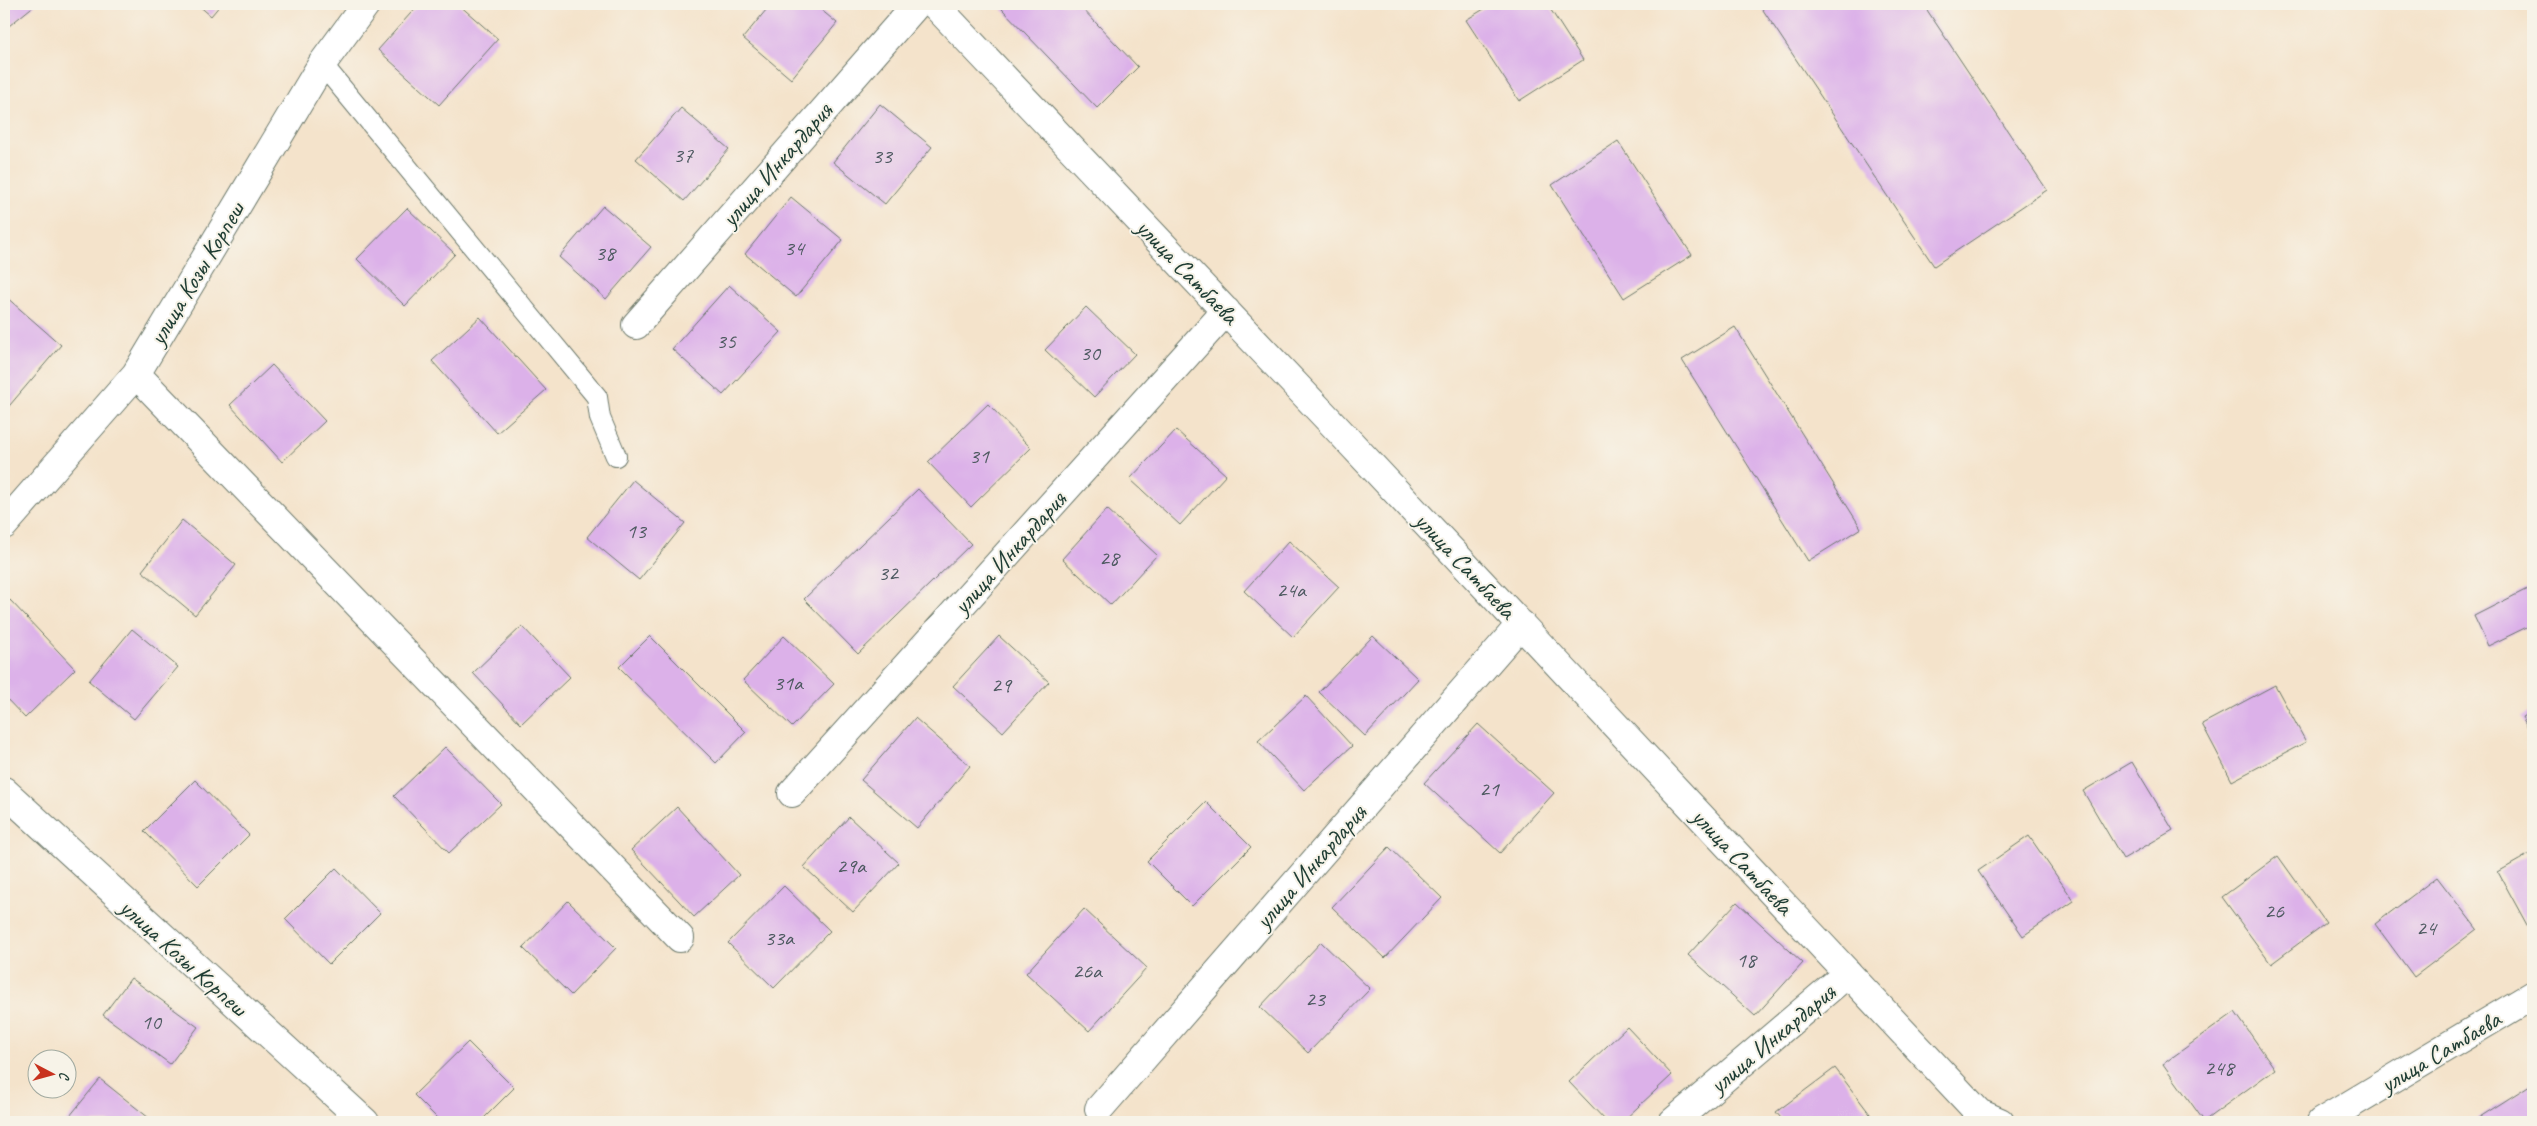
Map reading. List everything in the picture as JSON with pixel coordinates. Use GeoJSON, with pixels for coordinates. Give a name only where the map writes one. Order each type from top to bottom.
{"type":"FeatureCollection","features":[{"type":"Feature","properties":{"kind":"street","name":"улица Козы Корпеш"},"geometry":{"type":"LineString","coordinates":[[4,525],[136,374],[322,64],[366,4]]}},
{"type":"Feature","properties":{"kind":"street","name":"улица Инкардария"},"geometry":{"type":"LineString","coordinates":[[636,325],[917,4]]}},
{"type":"Feature","properties":{"kind":"street","name":"улица Сатбаева"},"geometry":{"type":"LineString","coordinates":[[934,4],[1521,624],[1979,1113],[2000,1122]]}},
{"type":"Feature","properties":{"kind":"street","name":"улица Инкардария"},"geometry":{"type":"LineString","coordinates":[[792,793],[1226,311]]}},
{"type":"Feature","properties":{"kind":"street"},"geometry":{"type":"LineString","coordinates":[[136,374],[680,938]]}},
{"type":"Feature","properties":{"kind":"street","name":"улица Инкардария"},"geometry":{"type":"LineString","coordinates":[[1100,1109],[1521,624]]}},
{"type":"Feature","properties":{"kind":"street","name":"улица Козы Корпеш"},"geometry":{"type":"LineString","coordinates":[[4,792],[365,1122]]}},
{"type":"Feature","properties":{"kind":"street","name":"улица Инкардария"},"geometry":{"type":"LineString","coordinates":[[1677,1121],[1848,973]]}},
{"type":"Feature","properties":{"kind":"street","name":"улица Сатбаева"},"geometry":{"type":"LineString","coordinates":[[2321,1122],[2533,996]]}},
{"type":"Feature","properties":{"kind":"lane"},"geometry":{"type":"LineString","coordinates":[[322,64],[597,397],[600,418],[616,456]]}},
{"type":"Feature","properties":{"kind":"building"},"geometry":{"type":"Polygon","coordinates":[[[4,4],[36,4],[4,30],[4,4]]]}},
{"type":"Feature","properties":{"kind":"building"},"geometry":{"type":"Polygon","coordinates":[[[197,4],[221,4],[211,16],[197,4]]]}},
{"type":"Feature","properties":{"kind":"building"},"geometry":{"type":"Polygon","coordinates":[[[419,4],[458,4],[498,39],[439,105],[378,50],[419,4]]]}},
{"type":"Feature","properties":{"kind":"building"},"geometry":{"type":"Polygon","coordinates":[[[771,4],[814,4],[837,23],[791,79],[743,38],[771,4]]]}},
{"type":"Feature","properties":{"kind":"building"},"geometry":{"type":"Polygon","coordinates":[[[1008,4],[1078,4],[1138,67],[1097,108],[1002,9],[1008,4]]]}},
{"type":"Feature","properties":{"kind":"building"},"geometry":{"type":"Polygon","coordinates":[[[1492,4],[1547,4],[1583,60],[1519,101],[1466,20],[1492,4]]]}},
{"type":"Feature","properties":{"kind":"building"},"geometry":{"type":"Polygon","coordinates":[[[1759,4],[1923,4],[2047,190],[1934,266],[1759,4]]]}},
{"type":"Feature","properties":{"kind":"building"},"geometry":{"type":"Polygon","coordinates":[[[880,104],[932,147],[885,204],[833,162],[880,104]]]}},
{"type":"Feature","properties":{"kind":"building"},"geometry":{"type":"Polygon","coordinates":[[[681,108],[729,149],[684,201],[636,159],[681,108]]]}},
{"type":"Feature","properties":{"kind":"building"},"geometry":{"type":"Polygon","coordinates":[[[1618,141],[1692,255],[1624,298],[1552,185],[1618,141]]]}},
{"type":"Feature","properties":{"kind":"building"},"geometry":{"type":"Polygon","coordinates":[[[791,197],[843,240],[796,297],[745,254],[791,197]]]}},
{"type":"Feature","properties":{"kind":"building"},"geometry":{"type":"Polygon","coordinates":[[[603,206],[651,247],[606,299],[559,257],[603,206]]]}},
{"type":"Feature","properties":{"kind":"building"},"geometry":{"type":"Polygon","coordinates":[[[407,208],[455,254],[405,306],[357,259],[407,208]]]}},
{"type":"Feature","properties":{"kind":"building"},"geometry":{"type":"Polygon","coordinates":[[[729,285],[781,332],[723,395],[672,349],[729,285]]]}},
{"type":"Feature","properties":{"kind":"building"},"geometry":{"type":"Polygon","coordinates":[[[5,296],[61,345],[4,412],[4,298],[5,296]]]}},
{"type":"Feature","properties":{"kind":"building"},"geometry":{"type":"Polygon","coordinates":[[[1086,307],[1135,354],[1094,397],[1045,350],[1086,307]]]}},
{"type":"Feature","properties":{"kind":"building"},"geometry":{"type":"Polygon","coordinates":[[[480,317],[546,390],[497,433],[432,361],[480,317]]]}},
{"type":"Feature","properties":{"kind":"building"},"geometry":{"type":"Polygon","coordinates":[[[1735,327],[1861,528],[1808,561],[1682,360],[1735,327]]]}},
{"type":"Feature","properties":{"kind":"building"},"geometry":{"type":"Polygon","coordinates":[[[272,365],[325,421],[282,462],[230,405],[272,365]]]}},
{"type":"Feature","properties":{"kind":"building"},"geometry":{"type":"Polygon","coordinates":[[[988,404],[1031,448],[971,507],[928,462],[988,404]]]}},
{"type":"Feature","properties":{"kind":"building"},"geometry":{"type":"Polygon","coordinates":[[[1176,430],[1226,475],[1180,525],[1130,479],[1176,430]]]}},
{"type":"Feature","properties":{"kind":"building"},"geometry":{"type":"Polygon","coordinates":[[[633,480],[685,523],[639,580],[587,537],[633,480]]]}},
{"type":"Feature","properties":{"kind":"building"},"geometry":{"type":"Polygon","coordinates":[[[918,489],[971,544],[858,654],[804,599],[918,489]]]}},
{"type":"Feature","properties":{"kind":"building"},"geometry":{"type":"Polygon","coordinates":[[[1107,509],[1157,555],[1111,605],[1062,559],[1107,509]]]}},
{"type":"Feature","properties":{"kind":"building"},"geometry":{"type":"Polygon","coordinates":[[[182,520],[236,565],[195,615],[142,571],[182,520]]]}},
{"type":"Feature","properties":{"kind":"building"},"geometry":{"type":"Polygon","coordinates":[[[1289,541],[1339,587],[1293,637],[1244,591],[1289,541]]]}},
{"type":"Feature","properties":{"kind":"building"},"geometry":{"type":"Polygon","coordinates":[[[2533,586],[2533,624],[2488,646],[2474,616],[2533,586]]]}},
{"type":"Feature","properties":{"kind":"building"},"geometry":{"type":"Polygon","coordinates":[[[10,600],[75,669],[25,718],[4,696],[4,606],[10,600]]]}},
{"type":"Feature","properties":{"kind":"building"},"geometry":{"type":"Polygon","coordinates":[[[522,626],[570,677],[521,724],[473,673],[522,626]]]}},
{"type":"Feature","properties":{"kind":"building"},"geometry":{"type":"Polygon","coordinates":[[[132,629],[178,667],[134,719],[89,681],[132,629]]]}},
{"type":"Feature","properties":{"kind":"building"},"geometry":{"type":"Polygon","coordinates":[[[650,636],[746,732],[716,763],[619,667],[650,636]]]}},
{"type":"Feature","properties":{"kind":"building"},"geometry":{"type":"Polygon","coordinates":[[[784,636],[834,684],[792,727],[743,680],[784,636]]]}},
{"type":"Feature","properties":{"kind":"building"},"geometry":{"type":"Polygon","coordinates":[[[999,636],[1049,682],[1003,732],[953,686],[999,636]]]}},
{"type":"Feature","properties":{"kind":"building"},"geometry":{"type":"Polygon","coordinates":[[[1373,636],[1418,679],[1365,736],[1319,692],[1373,636]]]}},
{"type":"Feature","properties":{"kind":"building"},"geometry":{"type":"Polygon","coordinates":[[[2275,685],[2306,742],[2232,781],[2202,724],[2275,685]]]}},
{"type":"Feature","properties":{"kind":"building"},"geometry":{"type":"Polygon","coordinates":[[[1306,696],[1352,746],[1304,790],[1258,741],[1306,696]]]}},
{"type":"Feature","properties":{"kind":"building"},"geometry":{"type":"Polygon","coordinates":[[[2533,711],[2533,737],[2522,717],[2533,711]]]}},
{"type":"Feature","properties":{"kind":"building"},"geometry":{"type":"Polygon","coordinates":[[[915,718],[970,766],[917,828],[861,780],[915,718]]]}},
{"type":"Feature","properties":{"kind":"building"},"geometry":{"type":"Polygon","coordinates":[[[1478,724],[1554,793],[1500,853],[1424,783],[1478,724]]]}},
{"type":"Feature","properties":{"kind":"building"},"geometry":{"type":"Polygon","coordinates":[[[445,747],[501,804],[449,853],[394,796],[445,747]]]}},
{"type":"Feature","properties":{"kind":"building"},"geometry":{"type":"Polygon","coordinates":[[[2132,762],[2173,830],[2123,859],[2083,791],[2132,762]]]}},
{"type":"Feature","properties":{"kind":"building"},"geometry":{"type":"Polygon","coordinates":[[[195,780],[249,835],[198,886],[144,831],[195,780]]]}},
{"type":"Feature","properties":{"kind":"building"},"geometry":{"type":"Polygon","coordinates":[[[1206,802],[1251,847],[1192,906],[1147,861],[1206,802]]]}},
{"type":"Feature","properties":{"kind":"building"},"geometry":{"type":"Polygon","coordinates":[[[677,807],[739,875],[694,917],[631,850],[677,807]]]}},
{"type":"Feature","properties":{"kind":"building"},"geometry":{"type":"Polygon","coordinates":[[[849,817],[899,863],[853,912],[804,867],[849,817]]]}},
{"type":"Feature","properties":{"kind":"building"},"geometry":{"type":"Polygon","coordinates":[[[2029,836],[2074,901],[2023,936],[1978,871],[2029,836]]]}},
{"type":"Feature","properties":{"kind":"building"},"geometry":{"type":"Polygon","coordinates":[[[1389,847],[1442,898],[1385,958],[1332,907],[1389,847]]]}},
{"type":"Feature","properties":{"kind":"building"},"geometry":{"type":"Polygon","coordinates":[[[2533,852],[2533,936],[2498,872],[2533,852]]]}},
{"type":"Feature","properties":{"kind":"building"},"geometry":{"type":"Polygon","coordinates":[[[2278,856],[2326,923],[2271,964],[2222,897],[2278,856]]]}},
{"type":"Feature","properties":{"kind":"building"},"geometry":{"type":"Polygon","coordinates":[[[336,868],[380,913],[329,964],[285,919],[336,868]]]}},
{"type":"Feature","properties":{"kind":"building"},"geometry":{"type":"Polygon","coordinates":[[[2437,877],[2477,929],[2414,977],[2375,924],[2437,877]]]}},
{"type":"Feature","properties":{"kind":"building"},"geometry":{"type":"Polygon","coordinates":[[[784,886],[830,931],[774,988],[728,943],[784,886]]]}},
{"type":"Feature","properties":{"kind":"building"},"geometry":{"type":"Polygon","coordinates":[[[568,901],[616,948],[571,995],[523,948],[568,901]]]}},
{"type":"Feature","properties":{"kind":"building"},"geometry":{"type":"Polygon","coordinates":[[[1737,902],[1803,963],[1755,1016],[1688,955],[1737,902]]]}},
{"type":"Feature","properties":{"kind":"building"},"geometry":{"type":"Polygon","coordinates":[[[1084,909],[1147,968],[1089,1031],[1026,973],[1084,909]]]}},
{"type":"Feature","properties":{"kind":"building"},"geometry":{"type":"Polygon","coordinates":[[[1321,942],[1370,989],[1308,1053],[1260,1007],[1321,942]]]}},
{"type":"Feature","properties":{"kind":"building"},"geometry":{"type":"Polygon","coordinates":[[[131,978],[198,1027],[170,1064],[103,1015],[131,978]]]}},
{"type":"Feature","properties":{"kind":"building"},"geometry":{"type":"Polygon","coordinates":[[[2235,1012],[2275,1069],[2204,1121],[2163,1064],[2235,1012]]]}},
{"type":"Feature","properties":{"kind":"building"},"geometry":{"type":"Polygon","coordinates":[[[1627,1027],[1672,1075],[1622,1122],[1607,1122],[1569,1082],[1627,1027]]]}},
{"type":"Feature","properties":{"kind":"building"},"geometry":{"type":"Polygon","coordinates":[[[468,1042],[514,1088],[480,1122],[441,1122],[414,1095],[468,1042]]]}},
{"type":"Feature","properties":{"kind":"building"},"geometry":{"type":"Polygon","coordinates":[[[1835,1068],[1876,1122],[1784,1122],[1776,1112],[1835,1068]]]}},
{"type":"Feature","properties":{"kind":"building"},"geometry":{"type":"Polygon","coordinates":[[[100,1079],[154,1122],[65,1122],[100,1079]]]}},
{"type":"Feature","properties":{"kind":"building"},"geometry":{"type":"Polygon","coordinates":[[[2533,1083],[2533,1122],[2472,1122],[2533,1083]]]}}]}
